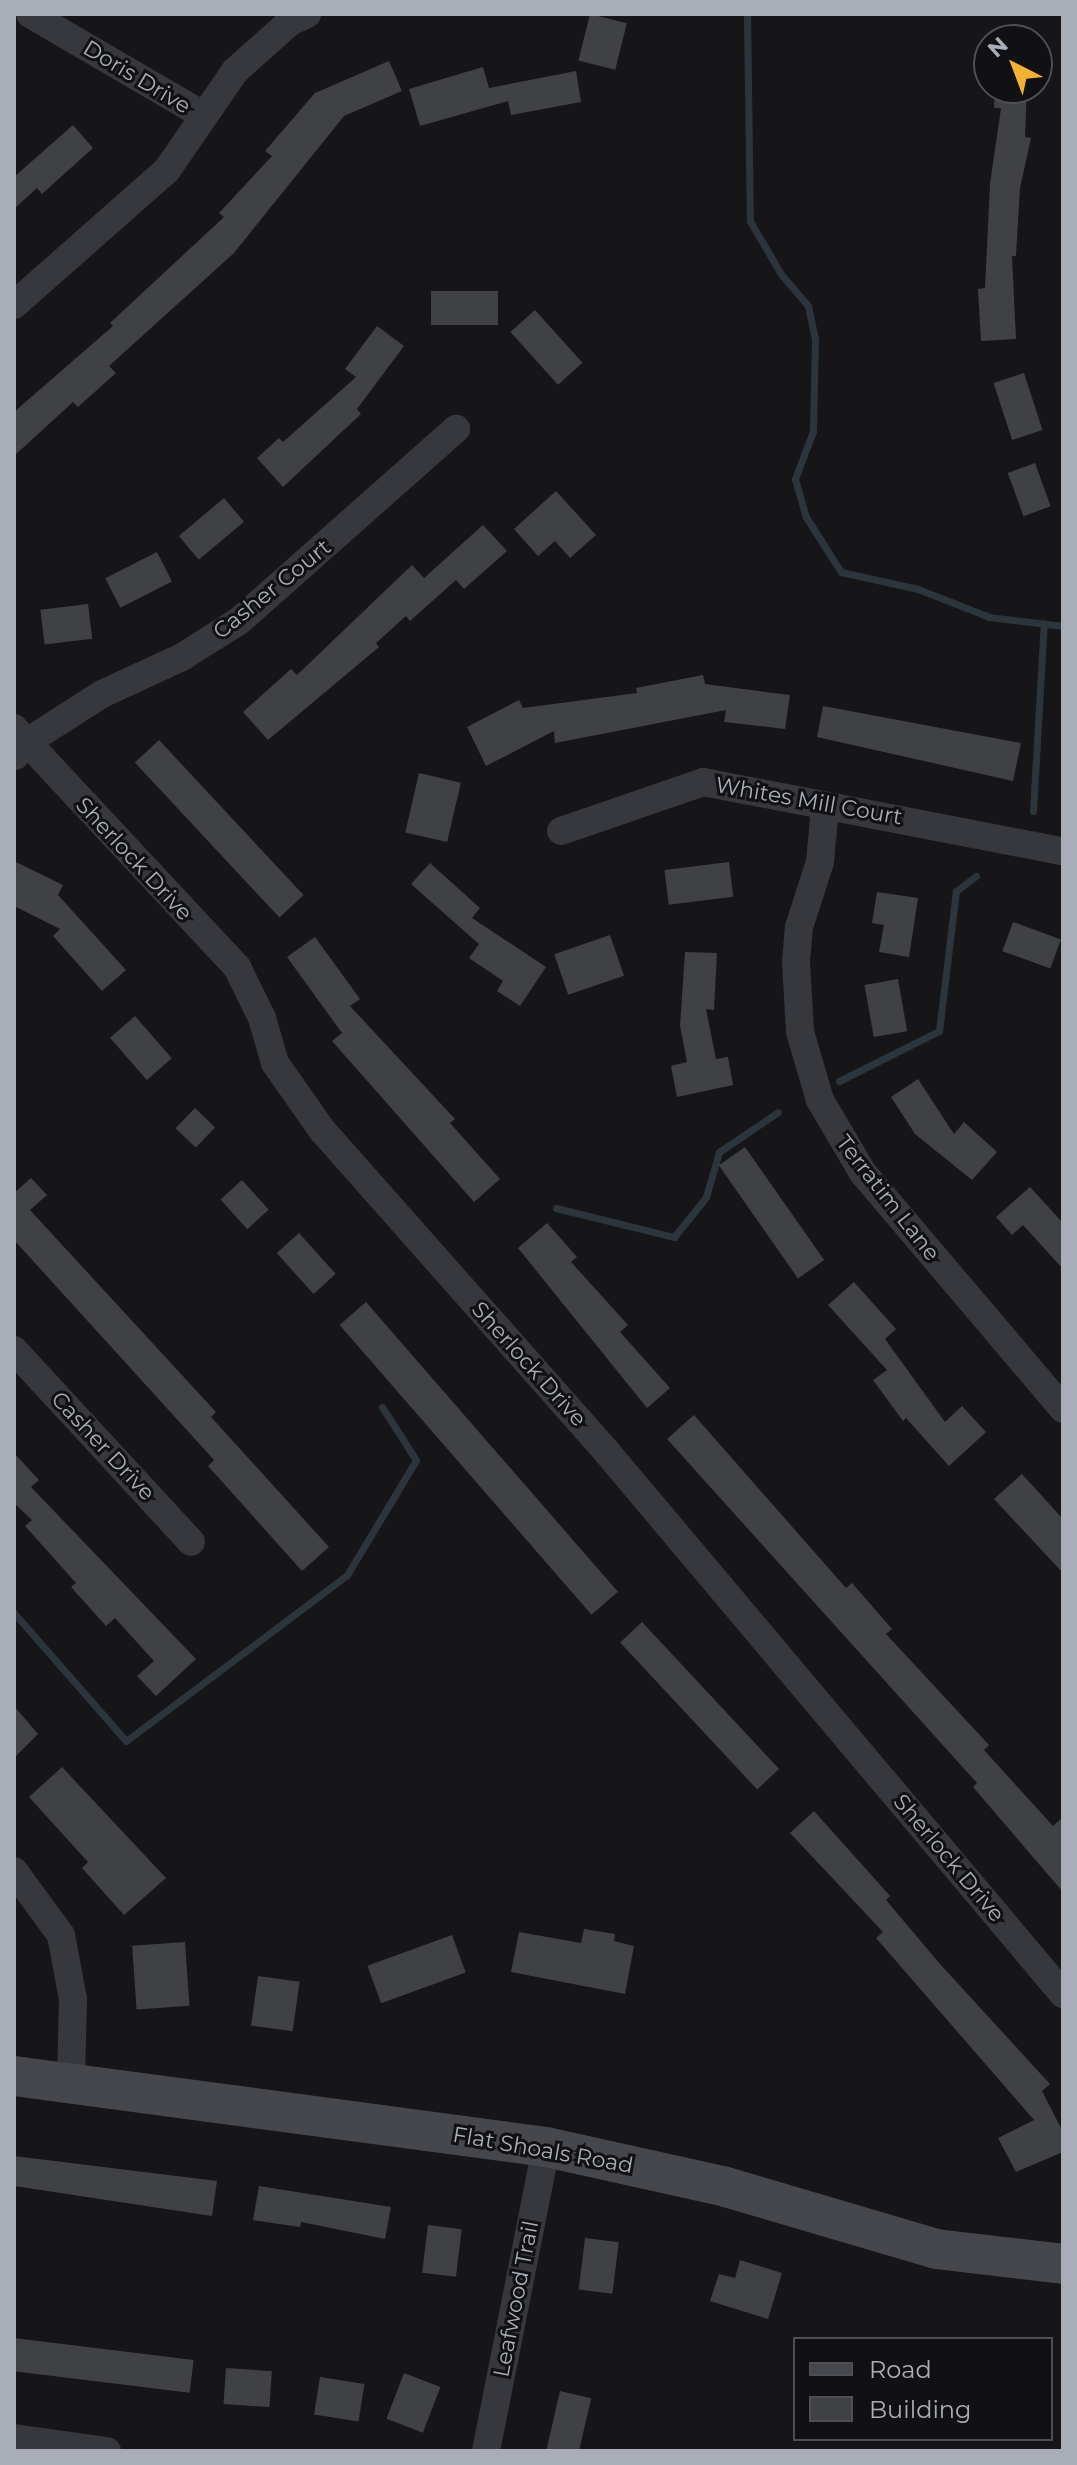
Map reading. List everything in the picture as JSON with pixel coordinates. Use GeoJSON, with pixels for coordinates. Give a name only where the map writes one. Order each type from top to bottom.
{"type":"FeatureCollection","features":[{"type":"Feature","properties":{"kind":"main road","name":"Flat Shoals Road"},"geometry":{"type":"LineString","coordinates":[[14,2076],[546,2147],[726,2187],[936,2249],[1063,2264]]}},
{"type":"Feature","properties":{"kind":"street","name":"Doris Drive"},"geometry":{"type":"LineString","coordinates":[[30,14],[203,115]]}},
{"type":"Feature","properties":{"kind":"street"},"geometry":{"type":"LineString","coordinates":[[14,305],[167,170],[235,71],[290,22],[307,14]]}},
{"type":"Feature","properties":{"kind":"street","name":"Casher Court"},"geometry":{"type":"LineString","coordinates":[[18,742],[102,694],[182,657],[239,621],[456,429]]}},
{"type":"Feature","properties":{"kind":"street","name":"Sherlock Drive"},"geometry":{"type":"LineString","coordinates":[[18,742],[237,967],[262,1018],[275,1063],[322,1130],[606,1451],[1063,1994]]}},
{"type":"Feature","properties":{"kind":"street","name":"Whites Mill Court"},"geometry":{"type":"LineString","coordinates":[[561,831],[703,782],[825,808],[985,833],[1063,851]]}},
{"type":"Feature","properties":{"kind":"street","name":"Terratim Lane"},"geometry":{"type":"LineString","coordinates":[[825,808],[820,862],[799,927],[796,962],[800,1032],[820,1100],[863,1173],[1063,1409]]}},
{"type":"Feature","properties":{"kind":"street","name":"Casher Drive"},"geometry":{"type":"LineString","coordinates":[[14,1350],[191,1542]]}},
{"type":"Feature","properties":{"kind":"street"},"geometry":{"type":"LineString","coordinates":[[14,1871],[61,1935],[73,1999],[71,2083]]}},
{"type":"Feature","properties":{"kind":"street","name":"Leafwood Trail"},"geometry":{"type":"LineString","coordinates":[[486,2451],[546,2147]]}},
{"type":"Feature","properties":{"kind":"street"},"geometry":{"type":"LineString","coordinates":[[14,2438],[107,2451]]}},
{"type":"Feature","properties":{"kind":"building"},"geometry":{"type":"Polygon","coordinates":[[[590,14],[627,23],[615,70],[578,61],[590,14]]]}},
{"type":"Feature","properties":{"kind":"building"},"geometry":{"type":"Polygon","coordinates":[[[389,61],[402,91],[344,116],[234,253],[109,366],[116,373],[78,407],[73,402],[14,456],[14,412],[113,326],[110,323],[224,217],[219,213],[272,156],[265,151],[315,93],[389,61]]]}},
{"type":"Feature","properties":{"kind":"building"},"geometry":{"type":"Polygon","coordinates":[[[483,67],[489,88],[576,71],[581,102],[511,115],[508,101],[420,126],[409,89],[483,67]]]}},
{"type":"Feature","properties":{"kind":"building"},"geometry":{"type":"Polygon","coordinates":[[[994,104],[1026,104],[1025,137],[1031,138],[1020,188],[1016,256],[1012,256],[1016,339],[981,341],[978,289],[985,288],[990,184],[1001,108],[994,108],[994,104]]]}},
{"type":"Feature","properties":{"kind":"building"},"geometry":{"type":"Polygon","coordinates":[[[73,125],[93,148],[42,194],[37,188],[14,209],[14,177],[73,125]]]}},
{"type":"Feature","properties":{"kind":"building"},"geometry":{"type":"Polygon","coordinates":[[[431,291],[498,291],[498,325],[431,325],[431,291]]]}},
{"type":"Feature","properties":{"kind":"building"},"geometry":{"type":"Polygon","coordinates":[[[535,310],[583,363],[558,385],[510,332],[535,310]]]}},
{"type":"Feature","properties":{"kind":"building"},"geometry":{"type":"Polygon","coordinates":[[[377,326],[404,346],[357,409],[361,414],[283,487],[257,458],[279,438],[283,442],[356,377],[345,369],[377,326]]]}},
{"type":"Feature","properties":{"kind":"building"},"geometry":{"type":"Polygon","coordinates":[[[1024,373],[1043,430],[1012,440],[994,383],[1024,373]]]}},
{"type":"Feature","properties":{"kind":"building"},"geometry":{"type":"Polygon","coordinates":[[[1035,463],[1051,506],[1023,516],[1008,473],[1035,463]]]}},
{"type":"Feature","properties":{"kind":"building"},"geometry":{"type":"Polygon","coordinates":[[[556,491],[596,535],[570,558],[555,541],[538,556],[514,529],[556,491]]]}},
{"type":"Feature","properties":{"kind":"building"},"geometry":{"type":"Polygon","coordinates":[[[224,498],[244,522],[199,560],[179,536],[224,498]]]}},
{"type":"Feature","properties":{"kind":"building"},"geometry":{"type":"Polygon","coordinates":[[[483,525],[507,551],[464,589],[456,580],[410,621],[406,616],[376,643],[379,647],[268,740],[243,712],[291,669],[297,675],[412,565],[424,578],[483,525]]]}},
{"type":"Feature","properties":{"kind":"building"},"geometry":{"type":"Polygon","coordinates":[[[157,552],[172,581],[120,608],[105,578],[157,552]]]}},
{"type":"Feature","properties":{"kind":"building"},"geometry":{"type":"Polygon","coordinates":[[[88,604],[92,639],[45,645],[40,610],[88,604]]]}},
{"type":"Feature","properties":{"kind":"building"},"geometry":{"type":"Polygon","coordinates":[[[703,675],[705,684],[790,695],[785,729],[724,722],[726,710],[555,743],[554,731],[486,766],[467,727],[519,700],[523,708],[637,693],[636,688],[703,675]]]}},
{"type":"Feature","properties":{"kind":"building"},"geometry":{"type":"Polygon","coordinates":[[[823,706],[1021,743],[1013,781],[817,737],[823,706]]]}},
{"type":"Feature","properties":{"kind":"building"},"geometry":{"type":"Polygon","coordinates":[[[159,740],[304,895],[279,918],[135,763],[159,740]]]}},
{"type":"Feature","properties":{"kind":"building"},"geometry":{"type":"Polygon","coordinates":[[[419,773],[461,783],[447,842],[405,832],[419,773]]]}},
{"type":"Feature","properties":{"kind":"building"},"geometry":{"type":"Polygon","coordinates":[[[14,861],[63,885],[58,895],[126,970],[102,991],[53,936],[60,929],[14,906],[14,861]]]}},
{"type":"Feature","properties":{"kind":"building"},"geometry":{"type":"Polygon","coordinates":[[[729,862],[733,897],[669,905],[664,870],[729,862]]]}},
{"type":"Feature","properties":{"kind":"building"},"geometry":{"type":"Polygon","coordinates":[[[430,863],[480,908],[472,918],[546,967],[520,1006],[497,991],[503,981],[469,958],[479,944],[411,884],[430,863]]]}},
{"type":"Feature","properties":{"kind":"building"},"geometry":{"type":"Polygon","coordinates":[[[877,892],[918,898],[909,957],[879,952],[884,925],[872,923],[877,892]]]}},
{"type":"Feature","properties":{"kind":"building"},"geometry":{"type":"Polygon","coordinates":[[[1013,922],[1061,939],[1050,969],[1002,951],[1013,922]]]}},
{"type":"Feature","properties":{"kind":"building"},"geometry":{"type":"Polygon","coordinates":[[[610,935],[624,976],[568,995],[554,954],[610,935]]]}},
{"type":"Feature","properties":{"kind":"building"},"geometry":{"type":"Polygon","coordinates":[[[315,937],[360,999],[350,1006],[455,1119],[450,1123],[500,1179],[474,1202],[332,1041],[342,1033],[287,957],[315,937]]]}},
{"type":"Feature","properties":{"kind":"building"},"geometry":{"type":"Polygon","coordinates":[[[685,952],[717,953],[714,1010],[706,1009],[716,1059],[728,1057],[733,1085],[677,1097],[671,1066],[687,1062],[680,1026],[685,952]]]}},
{"type":"Feature","properties":{"kind":"building"},"geometry":{"type":"Polygon","coordinates":[[[898,979],[907,1031],[874,1037],[865,985],[898,979]]]}},
{"type":"Feature","properties":{"kind":"building"},"geometry":{"type":"Polygon","coordinates":[[[135,1016],[172,1058],[147,1080],[110,1038],[135,1016]]]}},
{"type":"Feature","properties":{"kind":"building"},"geometry":{"type":"Polygon","coordinates":[[[918,1079],[954,1134],[964,1122],[997,1152],[972,1180],[915,1134],[891,1097],[918,1079]]]}},
{"type":"Feature","properties":{"kind":"building"},"geometry":{"type":"Polygon","coordinates":[[[195,1108],[215,1127],[196,1148],[176,1128],[195,1108]]]}},
{"type":"Feature","properties":{"kind":"building"},"geometry":{"type":"Polygon","coordinates":[[[745,1147],[824,1260],[798,1278],[719,1165],[745,1147]]]}},
{"type":"Feature","properties":{"kind":"building"},"geometry":{"type":"Polygon","coordinates":[[[31,1178],[47,1195],[30,1210],[216,1412],[211,1417],[329,1547],[302,1571],[208,1466],[214,1460],[14,1240],[14,1193],[31,1178]]]}},
{"type":"Feature","properties":{"kind":"building"},"geometry":{"type":"Polygon","coordinates":[[[242,1180],[269,1210],[247,1229],[220,1199],[242,1180]]]}},
{"type":"Feature","properties":{"kind":"building"},"geometry":{"type":"Polygon","coordinates":[[[1030,1187],[1063,1223],[1063,1269],[1023,1225],[1012,1235],[996,1217],[1030,1187]]]}},
{"type":"Feature","properties":{"kind":"building"},"geometry":{"type":"Polygon","coordinates":[[[547,1223],[577,1257],[571,1262],[628,1325],[620,1332],[670,1388],[647,1408],[518,1248],[547,1223]]]}},
{"type":"Feature","properties":{"kind":"building"},"geometry":{"type":"Polygon","coordinates":[[[299,1233],[336,1274],[314,1294],[277,1253],[299,1233]]]}},
{"type":"Feature","properties":{"kind":"building"},"geometry":{"type":"Polygon","coordinates":[[[854,1282],[896,1329],[885,1339],[945,1422],[962,1406],[986,1432],[949,1466],[906,1418],[903,1421],[873,1380],[887,1370],[828,1305],[854,1282]]]}},
{"type":"Feature","properties":{"kind":"building"},"geometry":{"type":"Polygon","coordinates":[[[366,1302],[618,1592],[592,1615],[340,1325],[366,1302]]]}},
{"type":"Feature","properties":{"kind":"building"},"geometry":{"type":"Polygon","coordinates":[[[694,1415],[846,1588],[852,1583],[892,1629],[886,1634],[989,1745],[984,1750],[1053,1826],[1063,1817],[1063,1892],[973,1787],[977,1783],[667,1439],[694,1415]]]}},
{"type":"Feature","properties":{"kind":"building"},"geometry":{"type":"Polygon","coordinates":[[[14,1453],[39,1480],[31,1487],[196,1659],[156,1696],[137,1676],[154,1661],[115,1618],[106,1626],[71,1587],[76,1583],[25,1526],[32,1520],[14,1503],[14,1453]]]}},
{"type":"Feature","properties":{"kind":"building"},"geometry":{"type":"Polygon","coordinates":[[[1022,1474],[1063,1519],[1063,1573],[994,1499],[1022,1474]]]}},
{"type":"Feature","properties":{"kind":"building"},"geometry":{"type":"Polygon","coordinates":[[[642,1622],[779,1769],[757,1789],[620,1642],[642,1622]]]}},
{"type":"Feature","properties":{"kind":"building"},"geometry":{"type":"Polygon","coordinates":[[[14,1706],[38,1734],[14,1758],[14,1706]]]}},
{"type":"Feature","properties":{"kind":"building"},"geometry":{"type":"Polygon","coordinates":[[[62,1767],[166,1878],[124,1915],[82,1868],[88,1862],[29,1797],[62,1767]]]}},
{"type":"Feature","properties":{"kind":"building"},"geometry":{"type":"Polygon","coordinates":[[[814,1811],[890,1896],[886,1900],[940,1964],[1050,2084],[1042,2091],[1063,2132],[1063,2152],[1016,2172],[998,2138],[1034,2120],[876,1938],[883,1932],[790,1833],[814,1811]]]}},
{"type":"Feature","properties":{"kind":"building"},"geometry":{"type":"Polygon","coordinates":[[[584,1929],[615,1934],[614,1941],[634,1946],[625,1994],[511,1972],[519,1932],[581,1943],[584,1929]]]}},
{"type":"Feature","properties":{"kind":"building"},"geometry":{"type":"Polygon","coordinates":[[[452,1935],[466,1973],[381,2003],[367,1966],[452,1935]]]}},
{"type":"Feature","properties":{"kind":"building"},"geometry":{"type":"Polygon","coordinates":[[[185,1942],[189,2006],[137,2010],[132,1946],[185,1942]]]}},
{"type":"Feature","properties":{"kind":"building"},"geometry":{"type":"Polygon","coordinates":[[[258,1976],[300,1982],[293,2031],[251,2026],[258,1976]]]}},
{"type":"Feature","properties":{"kind":"building"},"geometry":{"type":"Polygon","coordinates":[[[14,2156],[217,2181],[212,2216],[14,2186],[14,2156]]]}},
{"type":"Feature","properties":{"kind":"building"},"geometry":{"type":"Polygon","coordinates":[[[259,2186],[391,2207],[385,2239],[301,2222],[300,2227],[253,2220],[259,2186]]]}},
{"type":"Feature","properties":{"kind":"building"},"geometry":{"type":"Polygon","coordinates":[[[428,2225],[462,2229],[456,2277],[422,2273],[428,2225]]]}},
{"type":"Feature","properties":{"kind":"building"},"geometry":{"type":"Polygon","coordinates":[[[585,2238],[619,2242],[612,2294],[579,2290],[585,2238]]]}},
{"type":"Feature","properties":{"kind":"building"},"geometry":{"type":"Polygon","coordinates":[[[740,2260],[782,2273],[768,2319],[710,2301],[719,2274],[735,2278],[740,2260]]]}},
{"type":"Feature","properties":{"kind":"building"},"geometry":{"type":"Polygon","coordinates":[[[14,2338],[194,2360],[190,2393],[14,2371],[14,2338]]]}},
{"type":"Feature","properties":{"kind":"building"},"geometry":{"type":"Polygon","coordinates":[[[226,2368],[272,2371],[269,2407],[223,2404],[226,2368]]]}},
{"type":"Feature","properties":{"kind":"building"},"geometry":{"type":"Polygon","coordinates":[[[404,2373],[440,2387],[423,2433],[386,2419],[404,2373]]]}},
{"type":"Feature","properties":{"kind":"building"},"geometry":{"type":"Polygon","coordinates":[[[320,2377],[364,2384],[359,2422],[314,2415],[320,2377]]]}},
{"type":"Feature","properties":{"kind":"building"},"geometry":{"type":"Polygon","coordinates":[[[560,2391],[591,2398],[579,2451],[546,2451],[560,2391]]]}},
{"type":"Feature","properties":{"kind":"waterway"},"geometry":{"type":"LineString","coordinates":[[747,14],[750,221],[781,274],[808,306],[815,340],[813,431],[795,479],[806,517],[841,572],[918,589],[989,617],[1063,626]]}},
{"type":"Feature","properties":{"kind":"waterway"},"geometry":{"type":"LineString","coordinates":[[1033,811],[1044,623]]}},
{"type":"Feature","properties":{"kind":"waterway"},"geometry":{"type":"LineString","coordinates":[[839,1081],[939,1031],[956,891],[976,876]]}},
{"type":"Feature","properties":{"kind":"waterway"},"geometry":{"type":"LineString","coordinates":[[556,1208],[674,1237],[706,1197],[719,1152],[778,1112]]}},
{"type":"Feature","properties":{"kind":"waterway"},"geometry":{"type":"LineString","coordinates":[[14,1613],[126,1741],[347,1575],[416,1460],[382,1407]]}}]}
